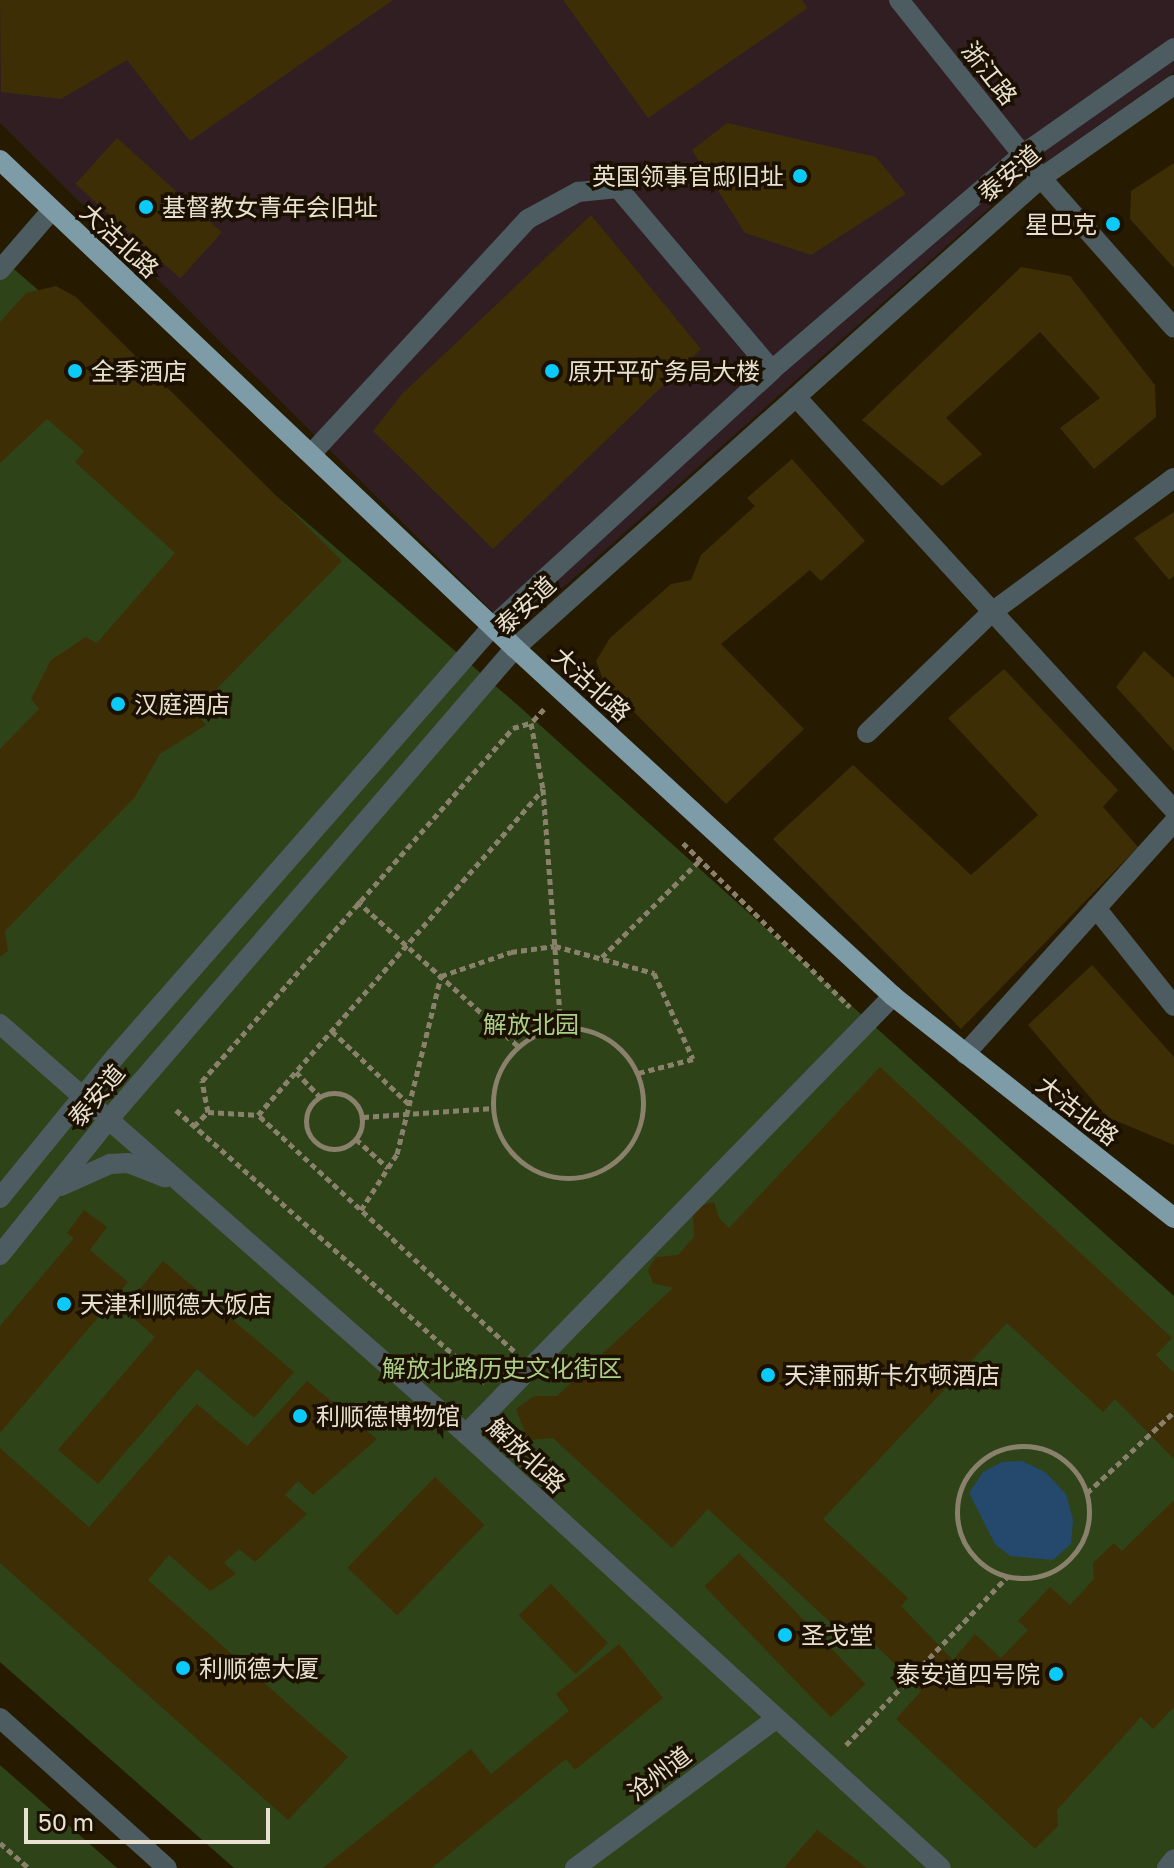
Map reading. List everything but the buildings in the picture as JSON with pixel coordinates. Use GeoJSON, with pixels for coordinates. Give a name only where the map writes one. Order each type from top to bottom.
{"type":"FeatureCollection","features":[{"type":"Feature","properties":{"kind":"main road","name":"大沽北路"},"geometry":{"type":"LineString","coordinates":[[0,160],[492,627],[893,996],[1174,1218]]}},
{"type":"Feature","properties":{"kind":"street","name":"浙江路"},"geometry":{"type":"LineString","coordinates":[[899,0],[1041,178],[1174,328]]}},
{"type":"Feature","properties":{"kind":"street","name":"泰安道"},"geometry":{"type":"LineString","coordinates":[[0,1198],[82,1095],[492,627],[772,370],[1022,155],[1174,48]]}},
{"type":"Feature","properties":{"kind":"street","name":"泰安道"},"geometry":{"type":"LineString","coordinates":[[0,1255],[109,1119],[515,648],[1041,178],[1174,85]]}},
{"type":"Feature","properties":{"kind":"street"},"geometry":{"type":"LineString","coordinates":[[312,453],[528,219],[578,192],[618,188],[772,370]]}},
{"type":"Feature","properties":{"kind":"street"},"geometry":{"type":"LineString","coordinates":[[0,270],[51,211]]}},
{"type":"Feature","properties":{"kind":"street"},"geometry":{"type":"LineString","coordinates":[[796,397],[1174,810]]}},
{"type":"Feature","properties":{"kind":"street"},"geometry":{"type":"LineString","coordinates":[[867,733],[992,612],[1174,478]]}},
{"type":"Feature","properties":{"kind":"street"},"geometry":{"type":"LineString","coordinates":[[965,1054],[1174,822]]}},
{"type":"Feature","properties":{"kind":"street"},"geometry":{"type":"LineString","coordinates":[[1096,908],[1174,1006]]}},
{"type":"Feature","properties":{"kind":"street"},"geometry":{"type":"LineString","coordinates":[[466,1434],[530,1365],[868,1026],[893,996]]}},
{"type":"Feature","properties":{"kind":"street","name":"解放北路"},"geometry":{"type":"LineString","coordinates":[[0,1024],[466,1434],[774,1720],[941,1868]]}},
{"type":"Feature","properties":{"kind":"street"},"geometry":{"type":"LineString","coordinates":[[44,1201],[78,1175],[110,1164],[145,1168],[190,1190]]}},
{"type":"Feature","properties":{"kind":"street"},"geometry":{"type":"LineString","coordinates":[[0,1718],[167,1868]]}},
{"type":"Feature","properties":{"kind":"street","name":"沧州道"},"geometry":{"type":"LineString","coordinates":[[575,1868],[774,1720]]}},
{"type":"Feature","properties":{"kind":"street"},"geometry":{"type":"LineString","coordinates":[[1167,1868],[1174,1859]]}},
{"type":"Feature","properties":{"kind":"path"},"geometry":{"type":"LineString","coordinates":[[208,1112],[202,1081],[357,901],[513,728],[531,723],[561,691]]}},
{"type":"Feature","properties":{"kind":"path"},"geometry":{"type":"LineString","coordinates":[[545,708],[556,719]]}},
{"type":"Feature","properties":{"kind":"path"},"geometry":{"type":"LineString","coordinates":[[531,723],[543,789],[561,1028]]}},
{"type":"Feature","properties":{"kind":"path"},"geometry":{"type":"LineString","coordinates":[[258,1115],[543,789]]}},
{"type":"Feature","properties":{"kind":"path"},"geometry":{"type":"LineString","coordinates":[[678,838],[868,1026]]}},
{"type":"Feature","properties":{"kind":"path"},"geometry":{"type":"LineString","coordinates":[[602,957],[700,860]]}},
{"type":"Feature","properties":{"kind":"path"},"geometry":{"type":"LineString","coordinates":[[357,901],[520,1048]]}},
{"type":"Feature","properties":{"kind":"path"},"geometry":{"type":"LineString","coordinates":[[441,976],[511,952],[555,946],[654,973],[693,1059],[638,1073]]}},
{"type":"Feature","properties":{"kind":"path"},"geometry":{"type":"LineString","coordinates":[[361,1210],[388,1168],[407,1115],[441,976]]}},
{"type":"Feature","properties":{"kind":"path"},"geometry":{"type":"LineString","coordinates":[[561,1028],[592,1032],[620,1048],[638,1073],[644,1104],[637,1135],[618,1160],[591,1175],[560,1179],[530,1168],[506,1147],[494,1108],[501,1073],[520,1048],[531,1037],[561,1028]]}},
{"type":"Feature","properties":{"kind":"path"},"geometry":{"type":"LineString","coordinates":[[332,1031],[409,1105]]}},
{"type":"Feature","properties":{"kind":"path"},"geometry":{"type":"LineString","coordinates":[[296,1072],[319,1096]]}},
{"type":"Feature","properties":{"kind":"path"},"geometry":{"type":"LineString","coordinates":[[356,1139],[330,1149],[308,1133],[309,1106],[319,1096],[347,1095],[363,1117]]}},
{"type":"Feature","properties":{"kind":"path"},"geometry":{"type":"LineString","coordinates":[[363,1117],[494,1108]]}},
{"type":"Feature","properties":{"kind":"path"},"geometry":{"type":"LineString","coordinates":[[176,1110],[501,1396]]}},
{"type":"Feature","properties":{"kind":"path"},"geometry":{"type":"LineString","coordinates":[[194,1126],[208,1112],[258,1115],[530,1365]]}},
{"type":"Feature","properties":{"kind":"path"},"geometry":{"type":"LineString","coordinates":[[356,1139],[363,1117]]}},
{"type":"Feature","properties":{"kind":"path"},"geometry":{"type":"LineString","coordinates":[[356,1139],[388,1168]]}},
{"type":"Feature","properties":{"kind":"path"},"geometry":{"type":"LineString","coordinates":[[1087,1493],[1174,1412]]}},
{"type":"Feature","properties":{"kind":"path"},"geometry":{"type":"LineString","coordinates":[[1003,1447],[1038,1447],[1069,1463],[1087,1493],[1089,1520],[1080,1547],[1061,1567],[1035,1578],[1007,1577],[976,1561],[958,1531],[957,1496],[973,1466],[1003,1447]]}},
{"type":"Feature","properties":{"kind":"path"},"geometry":{"type":"LineString","coordinates":[[826,1766],[1007,1577]]}},
{"type":"Feature","properties":{"kind":"path"},"geometry":{"type":"LineString","coordinates":[[0,1843],[29,1868]]}},
{"type":"Feature","properties":{"kind":"shaded area"},"geometry":{"type":"Polygon","coordinates":[[[0,0],[1174,0],[1174,72],[1023,178],[513,632],[0,123],[0,0]]]}},
{"type":"Feature","properties":{"kind":"green space","name":"解放北路历史文化街区"},"geometry":{"type":"Polygon","coordinates":[[[0,257],[521,708],[1174,1296],[1174,1868],[234,1868],[0,1662],[0,257]]]}},
{"type":"Feature","properties":{"kind":"green space"},"geometry":{"type":"Polygon","coordinates":[[[0,1765],[117,1868],[0,1868],[0,1765]]]}},
{"type":"Feature","properties":{"kind":"water"},"geometry":{"type":"Polygon","coordinates":[[[1022,1461],[1045,1472],[1066,1494],[1073,1520],[1071,1544],[1053,1560],[1010,1556],[995,1544],[969,1493],[983,1472],[1002,1462],[1022,1461]]]}},
{"type":"Feature","properties":{"kind":"place","name":"英国领事官邸旧址"},"geometry":{"type":"Point","coordinates":[800,176]}},
{"type":"Feature","properties":{"kind":"place","name":"基督教女青年会旧址"},"geometry":{"type":"Point","coordinates":[146,207]}},
{"type":"Feature","properties":{"kind":"place","name":"星巴克"},"geometry":{"type":"Point","coordinates":[1113,224]}},
{"type":"Feature","properties":{"kind":"place","name":"全季酒店"},"geometry":{"type":"Point","coordinates":[75,371]}},
{"type":"Feature","properties":{"kind":"place","name":"原开平矿务局大楼"},"geometry":{"type":"Point","coordinates":[552,371]}},
{"type":"Feature","properties":{"kind":"place","name":"汉庭酒店"},"geometry":{"type":"Point","coordinates":[118,704]}},
{"type":"Feature","properties":{"kind":"place","name":"天津利顺德大饭店"},"geometry":{"type":"Point","coordinates":[64,1304]}},
{"type":"Feature","properties":{"kind":"place","name":"天津丽斯卡尔顿酒店"},"geometry":{"type":"Point","coordinates":[768,1375]}},
{"type":"Feature","properties":{"kind":"place","name":"利顺德博物馆"},"geometry":{"type":"Point","coordinates":[300,1416]}},
{"type":"Feature","properties":{"kind":"place","name":"圣戈堂"},"geometry":{"type":"Point","coordinates":[785,1635]}},
{"type":"Feature","properties":{"kind":"place","name":"利顺德大厦"},"geometry":{"type":"Point","coordinates":[183,1668]}},
{"type":"Feature","properties":{"kind":"place","name":"泰安道四号院"},"geometry":{"type":"Point","coordinates":[1056,1674]}},
{"type":"Feature","properties":{"kind":"park label","name":"解放北园"},"geometry":{"type":"Point","coordinates":[531,1024]}}]}
